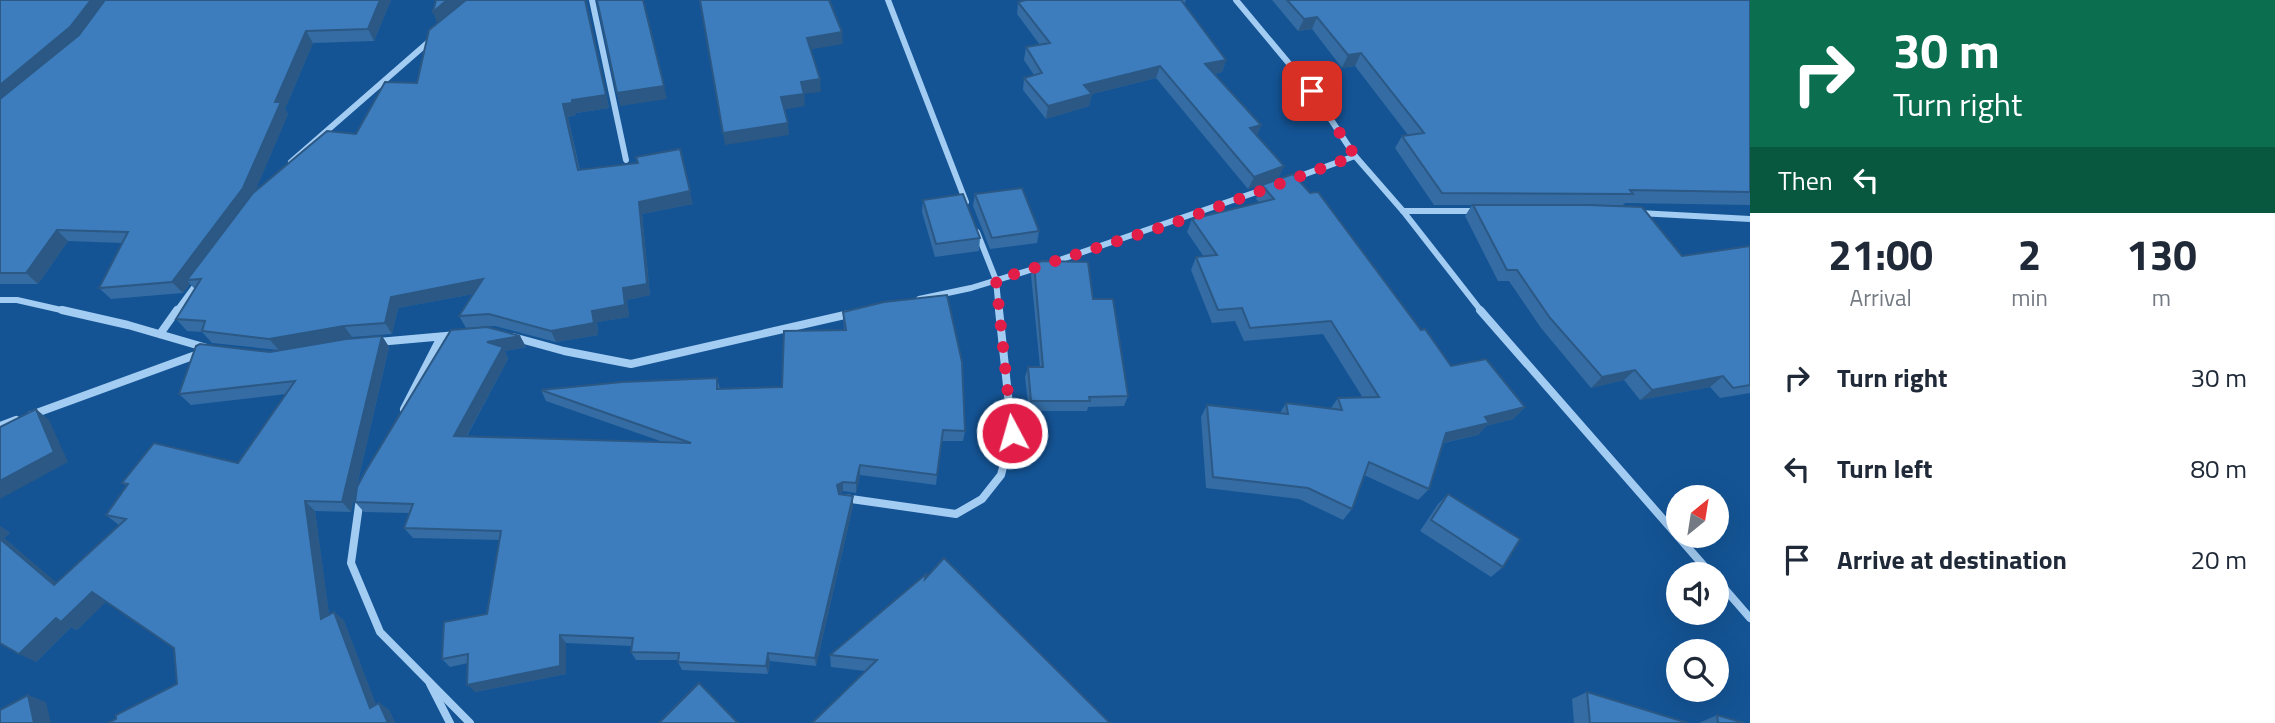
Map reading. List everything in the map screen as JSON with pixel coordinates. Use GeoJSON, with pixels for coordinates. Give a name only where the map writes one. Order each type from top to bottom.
{"type":"FeatureCollection","features":[{"type":"Feature","properties":{"kind":"street"},"geometry":{"type":"LineString","coordinates":[[592,0],[626,160]]}},
{"type":"Feature","properties":{"kind":"street"},"geometry":{"type":"LineString","coordinates":[[888,0],[966,204]]}},
{"type":"Feature","properties":{"kind":"street"},"geometry":{"type":"LineString","coordinates":[[1236,0],[1312,91],[1355,156],[1403,211],[1485,316],[1701,562]]}},
{"type":"Feature","properties":{"kind":"street"},"geometry":{"type":"LineString","coordinates":[[287,167],[311,142],[434,38]]}},
{"type":"Feature","properties":{"kind":"street"},"geometry":{"type":"LineString","coordinates":[[905,302],[996,280],[1171,224],[1355,156]]}},
{"type":"Feature","properties":{"kind":"street"},"geometry":{"type":"LineString","coordinates":[[1403,211],[1484,211]]}},
{"type":"Feature","properties":{"kind":"street"},"geometry":{"type":"LineString","coordinates":[[1632,213],[1750,219]]}},
{"type":"Feature","properties":{"kind":"street"},"geometry":{"type":"LineString","coordinates":[[843,498],[956,514],[982,499],[1001,475],[1012,433],[996,280],[976,229]]}},
{"type":"Feature","properties":{"kind":"street"},"geometry":{"type":"LineString","coordinates":[[160,334],[206,272]]}},
{"type":"Feature","properties":{"kind":"street"},"geometry":{"type":"LineString","coordinates":[[0,300],[17,300],[211,349],[0,426]]}},
{"type":"Feature","properties":{"kind":"street"},"geometry":{"type":"LineString","coordinates":[[506,335],[564,351],[631,364],[852,313]]}},
{"type":"Feature","properties":{"kind":"street"},"geometry":{"type":"LineString","coordinates":[[365,343],[468,334]]}},
{"type":"Feature","properties":{"kind":"street"},"geometry":{"type":"LineString","coordinates":[[400,417],[441,337]]}},
{"type":"Feature","properties":{"kind":"street"},"geometry":{"type":"LineString","coordinates":[[366,484],[360,495],[351,563],[380,632],[470,723]]}},
{"type":"Feature","properties":{"kind":"street"},"geometry":{"type":"LineString","coordinates":[[1729,594],[1750,618]]}},
{"type":"Feature","properties":{"kind":"street"},"geometry":{"type":"LineString","coordinates":[[424,674],[450,723]]}},
{"type":"Feature","properties":{"kind":"building"},"geometry":{"type":"Polygon","coordinates":[[[0,0],[91,0],[70,27],[0,85],[0,0]]]}},
{"type":"Feature","properties":{"kind":"building"},"geometry":{"type":"Polygon","coordinates":[[[105,0],[380,0],[368,29],[306,31],[275,102],[281,102],[243,188],[172,282],[99,288],[128,232],[57,230],[26,273],[0,273],[0,99],[79,35],[105,0]]]}},
{"type":"Feature","properties":{"kind":"building"},"geometry":{"type":"Polygon","coordinates":[[[436,0],[447,0],[433,12],[436,0]]]}},
{"type":"Feature","properties":{"kind":"building"},"geometry":{"type":"Polygon","coordinates":[[[466,0],[585,0],[606,95],[563,104],[578,170],[638,163],[636,157],[680,149],[690,191],[639,202],[647,284],[623,288],[625,305],[592,311],[594,323],[551,331],[489,314],[459,316],[483,279],[391,297],[385,323],[344,326],[269,339],[202,331],[205,321],[176,319],[201,279],[187,280],[253,193],[327,131],[356,134],[385,82],[417,83],[429,30],[466,0]]]}},
{"type":"Feature","properties":{"kind":"building"},"geometry":{"type":"Polygon","coordinates":[[[597,0],[643,0],[664,86],[617,93],[597,0]]]}},
{"type":"Feature","properties":{"kind":"building"},"geometry":{"type":"Polygon","coordinates":[[[700,0],[829,0],[842,32],[807,38],[820,79],[801,82],[804,94],[781,97],[788,123],[723,133],[700,0]]]}},
{"type":"Feature","properties":{"kind":"building"},"geometry":{"type":"Polygon","coordinates":[[[1181,0],[1226,60],[1205,64],[1261,125],[1250,128],[1284,166],[1254,177],[1160,66],[1084,85],[1092,94],[1048,106],[1024,78],[1042,73],[1026,47],[1050,43],[1018,2],[1181,0]]]}},
{"type":"Feature","properties":{"kind":"building"},"geometry":{"type":"Polygon","coordinates":[[[1287,0],[1750,0],[1750,192],[1630,190],[1633,194],[1442,193],[1402,136],[1424,133],[1361,53],[1348,55],[1317,17],[1304,19],[1287,0]]]}},
{"type":"Feature","properties":{"kind":"building"},"geometry":{"type":"Polygon","coordinates":[[[1293,174],[1310,193],[1318,192],[1451,366],[1486,359],[1525,407],[1485,417],[1489,423],[1446,433],[1429,489],[1369,462],[1352,509],[1308,488],[1213,477],[1207,405],[1288,414],[1286,403],[1342,410],[1338,398],[1379,397],[1331,321],[1250,328],[1242,308],[1218,310],[1196,257],[1217,255],[1192,219],[1274,199],[1262,185],[1293,174]]]}},
{"type":"Feature","properties":{"kind":"building"},"geometry":{"type":"Polygon","coordinates":[[[1022,188],[1039,231],[992,238],[975,194],[1022,188]]]}},
{"type":"Feature","properties":{"kind":"building"},"geometry":{"type":"Polygon","coordinates":[[[963,194],[980,238],[936,244],[923,200],[963,194]]]}},
{"type":"Feature","properties":{"kind":"building"},"geometry":{"type":"Polygon","coordinates":[[[1473,205],[1642,207],[1682,256],[1750,246],[1750,385],[1733,388],[1723,376],[1652,390],[1635,370],[1602,377],[1550,318],[1517,270],[1507,270],[1473,205]]]}},
{"type":"Feature","properties":{"kind":"building"},"geometry":{"type":"Polygon","coordinates":[[[1042,261],[1088,262],[1093,299],[1113,299],[1128,396],[1089,397],[1090,401],[1031,401],[1028,367],[1043,367],[1034,264],[1042,261]]]}},
{"type":"Feature","properties":{"kind":"building"},"geometry":{"type":"Polygon","coordinates":[[[947,295],[962,362],[965,431],[943,430],[937,475],[860,465],[856,483],[843,482],[837,485],[839,494],[853,496],[815,658],[768,653],[766,666],[678,662],[679,653],[631,652],[633,638],[560,635],[560,666],[467,685],[468,654],[442,659],[444,622],[487,614],[501,531],[404,528],[413,504],[355,502],[357,487],[365,472],[451,330],[487,327],[520,336],[487,342],[503,347],[454,436],[691,443],[541,390],[622,382],[717,378],[717,389],[782,387],[784,331],[846,330],[843,312],[884,302],[947,295]]]}},
{"type":"Feature","properties":{"kind":"building"},"geometry":{"type":"Polygon","coordinates":[[[382,336],[342,502],[305,501],[321,619],[334,612],[370,708],[379,703],[388,723],[108,723],[116,719],[116,715],[177,684],[174,648],[92,592],[61,622],[56,618],[19,654],[0,643],[0,539],[54,585],[126,519],[106,515],[128,484],[122,483],[154,443],[238,463],[295,381],[179,394],[196,346],[200,344],[270,352],[346,339],[382,336]]]}},
{"type":"Feature","properties":{"kind":"building"},"geometry":{"type":"Polygon","coordinates":[[[36,409],[54,452],[0,481],[0,427],[36,409]]]}},
{"type":"Feature","properties":{"kind":"building"},"geometry":{"type":"Polygon","coordinates":[[[1448,494],[1520,539],[1503,567],[1431,520],[1448,494]]]}},
{"type":"Feature","properties":{"kind":"building"},"geometry":{"type":"Polygon","coordinates":[[[944,558],[1110,723],[812,723],[877,660],[830,655],[926,574],[925,579],[944,558]]]}},
{"type":"Feature","properties":{"kind":"building"},"geometry":{"type":"Polygon","coordinates":[[[699,683],[738,723],[659,723],[699,683]]]}},
{"type":"Feature","properties":{"kind":"building"},"geometry":{"type":"Polygon","coordinates":[[[1587,692],[1688,723],[1590,723],[1587,692]]]}},
{"type":"Feature","properties":{"kind":"building"},"geometry":{"type":"Polygon","coordinates":[[[28,695],[34,723],[0,723],[0,710],[28,695]]]}},
{"type":"Feature","properties":{"kind":"building"},"geometry":{"type":"Polygon","coordinates":[[[1717,715],[1744,723],[1718,723],[1717,715]]]}},
{"type":"Feature","properties":{"kind":"route"},"geometry":{"type":"LineString","coordinates":[[1012,433],[996,280],[1171,224],[1355,156],[1312,91]]}}]}
